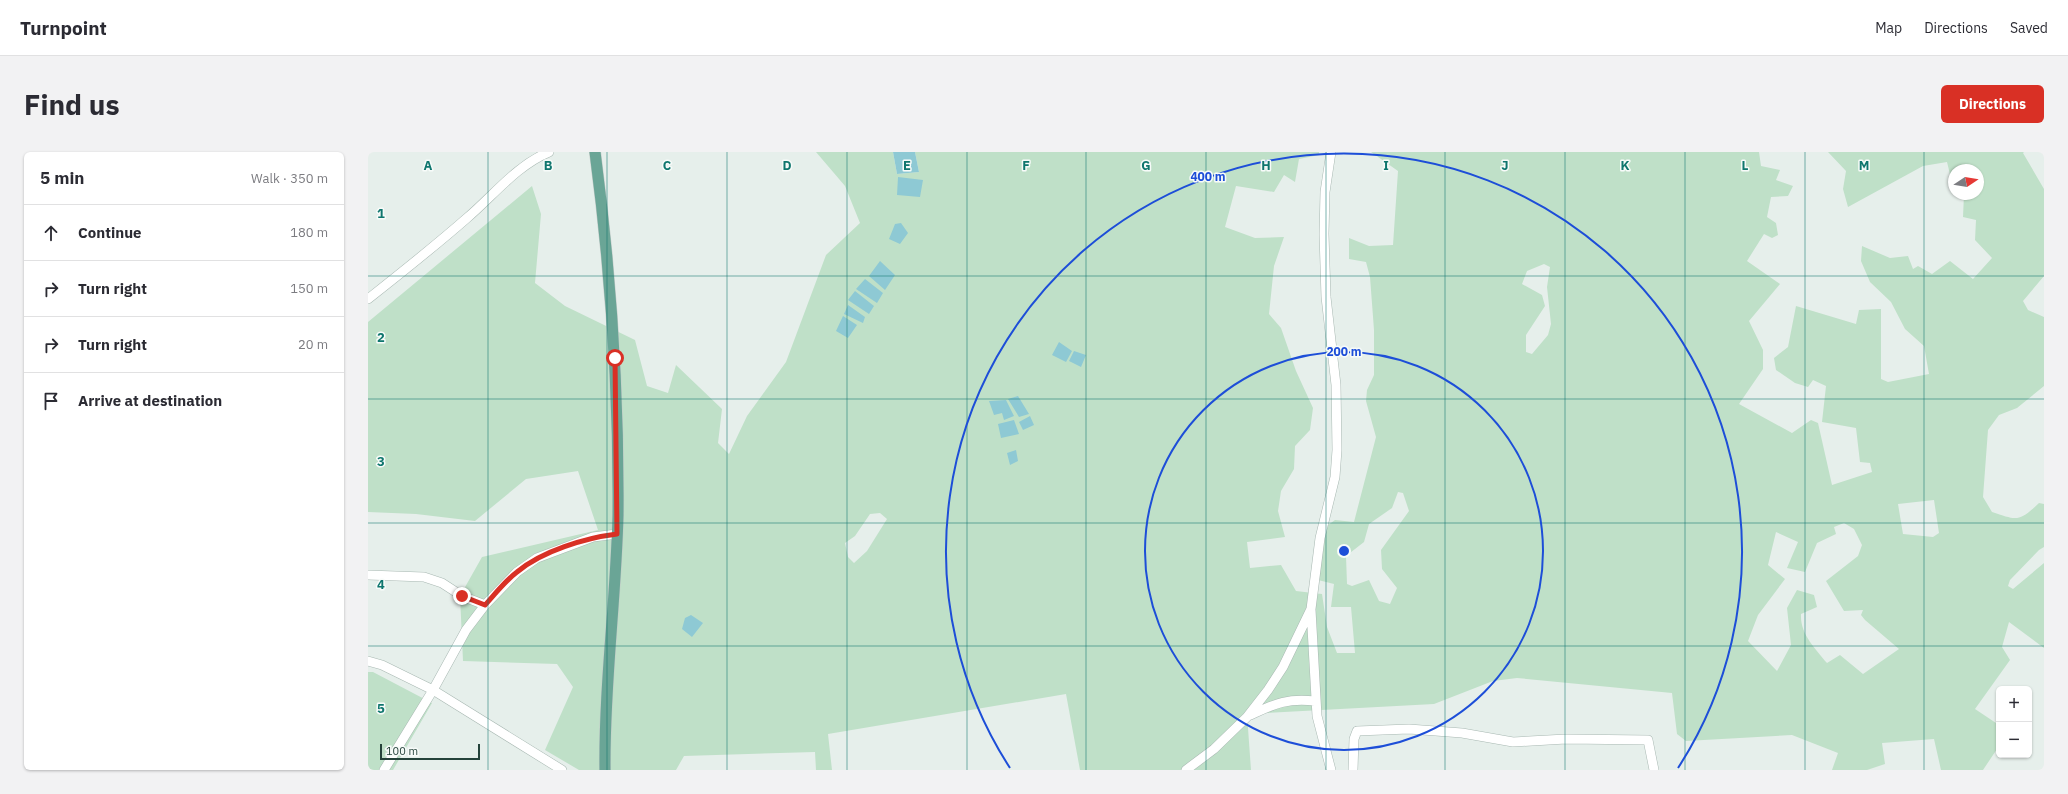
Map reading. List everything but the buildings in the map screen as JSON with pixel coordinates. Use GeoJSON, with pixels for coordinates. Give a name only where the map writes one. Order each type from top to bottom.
{"type":"FeatureCollection","features":[{"type":"Feature","properties":{"kind":"main road"},"geometry":{"type":"LineString","coordinates":[[594,152],[612,303],[618,471],[617,534],[605,770]]}},
{"type":"Feature","properties":{"kind":"street"},"geometry":{"type":"LineString","coordinates":[[368,299],[466,219],[522,168],[549,152]]}},
{"type":"Feature","properties":{"kind":"street"},"geometry":{"type":"LineString","coordinates":[[1331,152],[1325,192],[1324,234],[1326,297],[1336,384],[1337,450],[1335,477],[1320,538],[1311,609],[1316,670],[1315,701],[1317,716],[1331,770]]}},
{"type":"Feature","properties":{"kind":"street"},"geometry":{"type":"LineString","coordinates":[[384,770],[433,690],[466,630],[485,605],[517,572],[537,558],[593,537],[617,534]]}},
{"type":"Feature","properties":{"kind":"street"},"geometry":{"type":"LineString","coordinates":[[368,575],[424,577],[442,583],[462,596],[485,605]]}},
{"type":"Feature","properties":{"kind":"street"},"geometry":{"type":"LineString","coordinates":[[1186,770],[1214,748],[1247,717],[1283,667],[1311,609]]}},
{"type":"Feature","properties":{"kind":"street"},"geometry":{"type":"LineString","coordinates":[[368,661],[382,665],[433,690],[562,770]]}},
{"type":"Feature","properties":{"kind":"street"},"geometry":{"type":"LineString","coordinates":[[1247,717],[1279,702],[1300,700],[1315,701]]}},
{"type":"Feature","properties":{"kind":"street"},"geometry":{"type":"LineString","coordinates":[[1353,770],[1354,739],[1357,731],[1409,728],[1462,733],[1514,742],[1566,739],[1648,740],[1654,770]]}},
{"type":"Feature","properties":{"kind":"green space"},"geometry":{"type":"Polygon","coordinates":[[[816,152],[893,152],[897,174],[919,172],[915,152],[1319,152],[1319,155],[1299,159],[1295,182],[1284,175],[1274,192],[1236,186],[1225,227],[1255,238],[1284,237],[1274,266],[1269,314],[1281,328],[1296,371],[1313,408],[1310,430],[1295,446],[1294,469],[1281,491],[1278,511],[1285,537],[1247,542],[1250,568],[1281,565],[1296,591],[1322,594],[1327,627],[1337,653],[1355,653],[1351,607],[1331,607],[1334,584],[1318,580],[1324,528],[1335,520],[1354,522],[1376,437],[1366,401],[1367,390],[1374,375],[1374,330],[1370,277],[1366,262],[1349,259],[1349,238],[1369,246],[1393,245],[1398,171],[1371,152],[1759,152],[1761,166],[1780,170],[1776,180],[1793,186],[1788,196],[1771,197],[1767,217],[1776,223],[1778,235],[1772,238],[1764,234],[1747,261],[1780,284],[1749,321],[1763,350],[1763,369],[1739,404],[1792,433],[1811,420],[1818,423],[1832,485],[1872,472],[1870,463],[1860,462],[1856,428],[1822,422],[1826,386],[1813,380],[1808,387],[1795,383],[1776,370],[1774,358],[1788,347],[1796,306],[1856,324],[1859,310],[1881,309],[1881,379],[1888,382],[1929,374],[1924,346],[1905,329],[1891,302],[1870,282],[1861,261],[1862,246],[1890,258],[1908,256],[1913,269],[1918,266],[1932,274],[1950,261],[1973,279],[1992,258],[1975,240],[1976,220],[1963,217],[1964,200],[1984,200],[1984,164],[1948,164],[1948,166],[1947,162],[1923,166],[1848,207],[1843,189],[1846,171],[1828,152],[2024,152],[2023,153],[2044,189],[2044,276],[2023,301],[2028,310],[2044,317],[2044,386],[2017,408],[1999,415],[1988,430],[1983,497],[1992,512],[2012,518],[2021,517],[2039,503],[2044,504],[2044,547],[2039,550],[2010,580],[2008,586],[2013,589],[2044,563],[2044,648],[2009,622],[2002,647],[2010,660],[1975,709],[1996,723],[1996,750],[1983,770],[1941,770],[1934,739],[1882,743],[1885,764],[1867,770],[1832,770],[1838,753],[1792,735],[1686,741],[1677,734],[1672,693],[1517,678],[1493,681],[1434,704],[1247,714],[1251,770],[1080,770],[1066,694],[828,734],[832,770],[816,770],[815,752],[684,756],[676,770],[579,770],[545,750],[573,687],[557,664],[463,661],[460,596],[482,557],[598,530],[578,471],[526,479],[475,521],[416,514],[368,512],[368,322],[532,186],[541,214],[535,283],[565,306],[635,340],[647,386],[668,393],[676,365],[722,409],[718,443],[729,454],[747,416],[786,362],[826,255],[860,223],[845,186],[816,152]],[[1544,264],[1527,271],[1522,284],[1542,295],[1545,306],[1526,335],[1526,352],[1532,354],[1548,335],[1551,324],[1547,287],[1550,267],[1544,264]],[[1398,492],[1392,508],[1369,524],[1364,542],[1346,556],[1347,584],[1352,586],[1369,580],[1379,601],[1390,604],[1397,588],[1382,569],[1381,550],[1409,511],[1403,493],[1398,492]],[[1934,500],[1898,504],[1903,534],[1933,537],[1939,533],[1934,500]],[[880,513],[870,514],[855,536],[845,543],[848,557],[854,563],[867,551],[887,519],[880,513]],[[1844,523],[1834,527],[1836,534],[1817,543],[1805,572],[1787,568],[1798,542],[1776,532],[1768,565],[1785,579],[1758,615],[1748,641],[1777,671],[1791,645],[1787,608],[1797,590],[1814,595],[1817,607],[1801,614],[1801,621],[1809,640],[1827,663],[1840,655],[1863,674],[1899,649],[1865,620],[1861,615],[1863,610],[1844,611],[1826,581],[1858,556],[1862,545],[1854,529],[1844,523]]]}},
{"type":"Feature","properties":{"kind":"green space"},"geometry":{"type":"Polygon","coordinates":[[[368,672],[373,672],[432,703],[393,770],[368,770],[368,672]]]}},
{"type":"Feature","properties":{"kind":"water"},"geometry":{"type":"Polygon","coordinates":[[[893,152],[915,152],[919,172],[897,174],[893,152]]]}},
{"type":"Feature","properties":{"kind":"water"},"geometry":{"type":"Polygon","coordinates":[[[898,177],[923,180],[920,197],[897,195],[898,177]]]}},
{"type":"Feature","properties":{"kind":"water"},"geometry":{"type":"Polygon","coordinates":[[[901,223],[908,233],[900,244],[889,239],[895,224],[901,223]]]}},
{"type":"Feature","properties":{"kind":"water"},"geometry":{"type":"Polygon","coordinates":[[[880,261],[895,275],[885,290],[869,276],[880,261]]]}},
{"type":"Feature","properties":{"kind":"water"},"geometry":{"type":"Polygon","coordinates":[[[865,279],[883,293],[877,303],[856,289],[865,279]]]}},
{"type":"Feature","properties":{"kind":"water"},"geometry":{"type":"Polygon","coordinates":[[[855,291],[874,306],[869,314],[848,300],[855,291]]]}},
{"type":"Feature","properties":{"kind":"water"},"geometry":{"type":"Polygon","coordinates":[[[848,305],[865,317],[863,323],[844,314],[848,305]]]}},
{"type":"Feature","properties":{"kind":"water"},"geometry":{"type":"Polygon","coordinates":[[[843,316],[857,325],[848,338],[836,331],[843,316]]]}},
{"type":"Feature","properties":{"kind":"water"},"geometry":{"type":"Polygon","coordinates":[[[1059,342],[1072,351],[1066,362],[1052,355],[1059,342]]]}},
{"type":"Feature","properties":{"kind":"water"},"geometry":{"type":"Polygon","coordinates":[[[1074,351],[1086,355],[1081,367],[1069,361],[1074,351]]]}},
{"type":"Feature","properties":{"kind":"water"},"geometry":{"type":"Polygon","coordinates":[[[1018,396],[1029,414],[1019,417],[1008,399],[1018,396]]]}},
{"type":"Feature","properties":{"kind":"water"},"geometry":{"type":"Polygon","coordinates":[[[1006,400],[1014,416],[1004,420],[1002,413],[994,415],[989,401],[1006,400]]]}},
{"type":"Feature","properties":{"kind":"water"},"geometry":{"type":"Polygon","coordinates":[[[1030,416],[1034,425],[1023,430],[1019,422],[1030,416]]]}},
{"type":"Feature","properties":{"kind":"water"},"geometry":{"type":"Polygon","coordinates":[[[1014,420],[1019,434],[1001,438],[998,424],[1014,420]]]}},
{"type":"Feature","properties":{"kind":"water"},"geometry":{"type":"Polygon","coordinates":[[[1016,450],[1018,461],[1010,465],[1007,453],[1016,450]]]}},
{"type":"Feature","properties":{"kind":"water"},"geometry":{"type":"Polygon","coordinates":[[[691,615],[703,623],[692,637],[682,629],[685,618],[691,615]]]}},
{"type":"Feature","properties":{"kind":"route"},"geometry":{"type":"LineString","coordinates":[[462,596],[485,605],[517,572],[537,558],[593,537],[617,534],[618,471],[615,358]]}}]}
